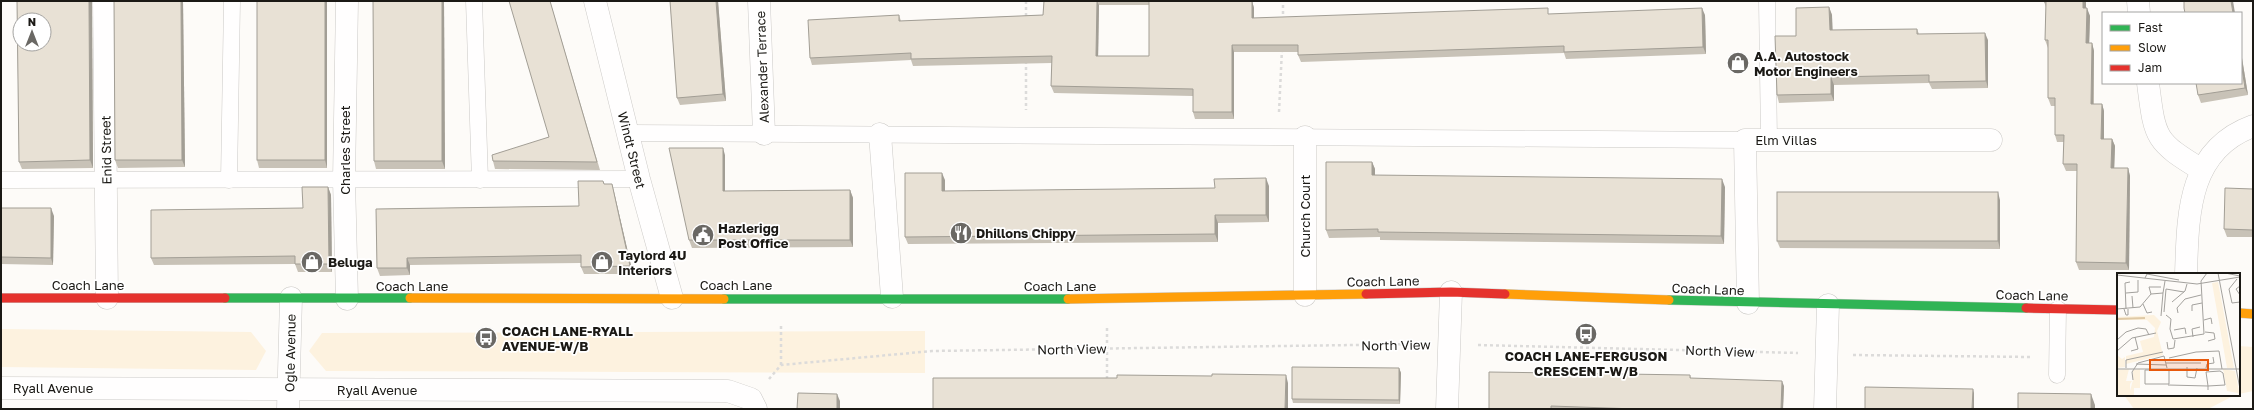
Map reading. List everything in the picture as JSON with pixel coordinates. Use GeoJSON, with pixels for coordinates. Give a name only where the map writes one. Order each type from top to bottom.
{"type":"FeatureCollection","features":[{"type":"Feature","properties":{"kind":"street","name":"Enid Street"},"geometry":{"type":"LineString","coordinates":[[104,1],[107,298]]}},
{"type":"Feature","properties":{"kind":"street","name":"Charles Street"},"geometry":{"type":"LineString","coordinates":[[347,1],[344,180],[347,299]]}},
{"type":"Feature","properties":{"kind":"street","name":"Windt Street"},"geometry":{"type":"LineString","coordinates":[[595,1],[639,179],[672,298]]}},
{"type":"Feature","properties":{"kind":"street","name":"Alexander Terrace"},"geometry":{"type":"LineString","coordinates":[[759,1],[764,134]]}},
{"type":"Feature","properties":{"kind":"street"},"geometry":{"type":"LineString","coordinates":[[2138,1],[2139,12]]}},
{"type":"Feature","properties":{"kind":"street"},"geometry":{"type":"LineString","coordinates":[[2148,84],[2156,132],[2172,152],[2202,170]]}},
{"type":"Feature","properties":{"kind":"street"},"geometry":{"type":"LineString","coordinates":[[2186,273],[2190,206],[2194,189],[2202,170],[2220,146],[2253,126]]}},
{"type":"Feature","properties":{"kind":"street"},"geometry":{"type":"LineString","coordinates":[[880,134],[892,297]]}},
{"type":"Feature","properties":{"kind":"street","name":"Church Court"},"geometry":{"type":"LineString","coordinates":[[1305,137],[1305,295]]}},
{"type":"Feature","properties":{"kind":"street","name":"Elm Villas"},"geometry":{"type":"LineString","coordinates":[[1748,303],[1745,140],[1991,140]]}},
{"type":"Feature","properties":{"kind":"street"},"geometry":{"type":"LineString","coordinates":[[1447,409],[1451,292]]}},
{"type":"Feature","properties":{"kind":"street","name":"Coach Lane"},"geometry":{"type":"LineString","coordinates":[[1,298],[347,299],[892,297],[1106,299],[1451,292],[1748,303],[2117,310]]}},
{"type":"Feature","properties":{"kind":"street","name":"Ogle Avenue"},"geometry":{"type":"LineString","coordinates":[[289,399],[290,298]]}},
{"type":"Feature","properties":{"kind":"street"},"geometry":{"type":"LineString","coordinates":[[1825,409],[1828,305]]}},
{"type":"Feature","properties":{"kind":"street"},"geometry":{"type":"LineString","coordinates":[[2240,313],[2253,314]]}},
{"type":"Feature","properties":{"kind":"street","name":"Ryall Avenue"},"geometry":{"type":"LineString","coordinates":[[1,388],[289,399],[728,391],[754,404]]}},
{"type":"Feature","properties":{"kind":"lane"},"geometry":{"type":"LineString","coordinates":[[229,180],[232,1]]}},
{"type":"Feature","properties":{"kind":"lane"},"geometry":{"type":"LineString","coordinates":[[474,1],[480,180]]}},
{"type":"Feature","properties":{"kind":"lane"},"geometry":{"type":"LineString","coordinates":[[1767,1],[1769,140]]}},
{"type":"Feature","properties":{"kind":"lane"},"geometry":{"type":"LineString","coordinates":[[628,133],[1745,140]]}},
{"type":"Feature","properties":{"kind":"lane"},"geometry":{"type":"LineString","coordinates":[[1,180],[639,179]]}},
{"type":"Feature","properties":{"kind":"lane"},"geometry":{"type":"LineString","coordinates":[[2057,375],[2058,308]]}},
{"type":"Feature","properties":{"kind":"path"},"geometry":{"type":"LineString","coordinates":[[1026,1],[1026,25]]}},
{"type":"Feature","properties":{"kind":"path"},"geometry":{"type":"LineString","coordinates":[[1283,1],[1283,27]]}},
{"type":"Feature","properties":{"kind":"path"},"geometry":{"type":"LineString","coordinates":[[1278,137],[1282,43]]}},
{"type":"Feature","properties":{"kind":"path"},"geometry":{"type":"LineString","coordinates":[[1026,56],[1026,135]]}},
{"type":"Feature","properties":{"kind":"path"},"geometry":{"type":"LineString","coordinates":[[754,404],[781,365],[782,298]]}},
{"type":"Feature","properties":{"kind":"path"},"geometry":{"type":"LineString","coordinates":[[1106,299],[1107,386]]}},
{"type":"Feature","properties":{"kind":"path","name":"North View"},"geometry":{"type":"LineString","coordinates":[[781,365],[932,351],[1450,344],[1827,354],[2057,358]]}},
{"type":"Feature","properties":{"kind":"shaded area"},"geometry":{"type":"Polygon","coordinates":[[[1,329],[251,332],[266,351],[256,370],[1,367],[1,329]]]}},
{"type":"Feature","properties":{"kind":"shaded area"},"geometry":{"type":"Polygon","coordinates":[[[925,331],[925,373],[326,371],[309,351],[322,333],[925,331]]]}},
{"type":"Feature","properties":{"kind":"shaded area"},"geometry":{"type":"Polygon","coordinates":[[[2240,346],[2253,347],[2253,391],[2240,394],[2240,346]]]}},
{"type":"Feature","properties":{"kind":"shaded area"},"geometry":{"type":"Polygon","coordinates":[[[2125,396],[2233,396],[2208,409],[2134,409],[2125,396]]]}},
{"type":"Feature","properties":{"kind":"building"},"geometry":{"type":"Polygon","coordinates":[[[17,1],[89,1],[90,160],[19,162],[18,52],[52,52],[52,12],[17,12],[17,1]]]}},
{"type":"Feature","properties":{"kind":"building"},"geometry":{"type":"Polygon","coordinates":[[[114,1],[181,1],[182,160],[115,160],[114,1]]]}},
{"type":"Feature","properties":{"kind":"building"},"geometry":{"type":"Polygon","coordinates":[[[257,1],[325,1],[325,160],[257,160],[257,1]]]}},
{"type":"Feature","properties":{"kind":"building"},"geometry":{"type":"Polygon","coordinates":[[[373,1],[442,1],[442,161],[374,161],[373,1]]]}},
{"type":"Feature","properties":{"kind":"building"},"geometry":{"type":"Polygon","coordinates":[[[509,1],[550,1],[597,162],[493,161],[492,155],[549,137],[509,1]]]}},
{"type":"Feature","properties":{"kind":"building"},"geometry":{"type":"Polygon","coordinates":[[[670,1],[716,1],[723,94],[677,98],[670,1]]]}},
{"type":"Feature","properties":{"kind":"building"},"geometry":{"type":"Polygon","coordinates":[[[1044,1],[1097,1],[1096,56],[1149,56],[1149,1],[1252,1],[1252,18],[1548,8],[1548,14],[1702,8],[1703,47],[1564,52],[1564,46],[1298,55],[1298,45],[1232,45],[1232,112],[1193,112],[1193,89],[1051,86],[1052,56],[911,59],[911,53],[810,58],[808,20],[899,15],[899,21],[1043,15],[1044,1]]]}},
{"type":"Feature","properties":{"kind":"building"},"geometry":{"type":"Polygon","coordinates":[[[2044,1],[2083,1],[2083,8],[2087,8],[2086,43],[2092,43],[2091,104],[2102,104],[2101,139],[2112,139],[2111,168],[2128,168],[2126,263],[2076,262],[2077,164],[2063,164],[2064,135],[2055,135],[2055,98],[2048,98],[2048,40],[2045,40],[2046,2],[2044,1]]]}},
{"type":"Feature","properties":{"kind":"building"},"geometry":{"type":"Polygon","coordinates":[[[2184,1],[2231,1],[2233,12],[2185,12],[2184,1]]]}},
{"type":"Feature","properties":{"kind":"building"},"geometry":{"type":"Polygon","coordinates":[[[1829,7],[1830,30],[1917,29],[1917,34],[1985,33],[1986,81],[1929,82],[1929,75],[1831,77],[1831,94],[1777,95],[1775,36],[1796,36],[1796,8],[1829,7]]]}},
{"type":"Feature","properties":{"kind":"building"},"geometry":{"type":"Polygon","coordinates":[[[2242,68],[2245,88],[2198,95],[2196,84],[2242,84],[2242,68]]]}},
{"type":"Feature","properties":{"kind":"building"},"geometry":{"type":"Polygon","coordinates":[[[669,148],[723,148],[723,191],[850,190],[850,240],[689,240],[669,148]]]}},
{"type":"Feature","properties":{"kind":"building"},"geometry":{"type":"Polygon","coordinates":[[[1326,162],[1372,162],[1372,175],[1722,179],[1721,236],[1378,232],[1378,229],[1326,230],[1326,162]]]}},
{"type":"Feature","properties":{"kind":"building"},"geometry":{"type":"Polygon","coordinates":[[[905,173],[942,173],[942,191],[1215,188],[1214,179],[1266,178],[1266,215],[1215,215],[1215,234],[905,237],[905,173]]]}},
{"type":"Feature","properties":{"kind":"building"},"geometry":{"type":"Polygon","coordinates":[[[578,181],[603,181],[604,184],[612,184],[630,266],[581,267],[581,255],[407,258],[407,268],[377,268],[376,209],[579,206],[578,181]]]}},
{"type":"Feature","properties":{"kind":"building"},"geometry":{"type":"Polygon","coordinates":[[[302,187],[328,187],[329,264],[295,264],[295,256],[151,258],[151,210],[303,208],[302,187]]]}},
{"type":"Feature","properties":{"kind":"building"},"geometry":{"type":"Polygon","coordinates":[[[2225,188],[2253,189],[2253,230],[2224,229],[2225,188]]]}},
{"type":"Feature","properties":{"kind":"building"},"geometry":{"type":"Polygon","coordinates":[[[1777,192],[1998,192],[1998,241],[1777,241],[1777,192]]]}},
{"type":"Feature","properties":{"kind":"building"},"geometry":{"type":"Polygon","coordinates":[[[1,208],[51,208],[51,258],[1,257],[1,208]]]}},
{"type":"Feature","properties":{"kind":"building"},"geometry":{"type":"Polygon","coordinates":[[[1292,367],[1399,368],[1399,400],[1292,399],[1292,367]]]}},
{"type":"Feature","properties":{"kind":"building"},"geometry":{"type":"Polygon","coordinates":[[[1489,372],[1690,375],[1690,378],[1782,381],[1781,409],[1636,409],[1551,406],[1551,409],[1489,409],[1489,372]]]}},
{"type":"Feature","properties":{"kind":"building"},"geometry":{"type":"Polygon","coordinates":[[[1212,374],[1286,375],[1285,409],[933,409],[933,378],[1117,378],[1117,375],[1212,376],[1212,374]]]}},
{"type":"Feature","properties":{"kind":"building"},"geometry":{"type":"Polygon","coordinates":[[[1865,387],[1973,389],[1972,409],[1865,409],[1865,387]]]}},
{"type":"Feature","properties":{"kind":"building"},"geometry":{"type":"Polygon","coordinates":[[[798,393],[837,394],[837,409],[797,409],[798,393]]]}},
{"type":"Feature","properties":{"kind":"building"},"geometry":{"type":"Polygon","coordinates":[[[2018,393],[2091,394],[2091,409],[2018,409],[2018,393]]]}},
{"type":"Feature","properties":{"kind":"traffic: fast"},"geometry":{"type":"LineString","coordinates":[[225,298],[410,298]]}},
{"type":"Feature","properties":{"kind":"traffic: fast"},"geometry":{"type":"LineString","coordinates":[[724,299],[1068,299]]}},
{"type":"Feature","properties":{"kind":"traffic: fast"},"geometry":{"type":"LineString","coordinates":[[1669,300],[2026,308]]}},
{"type":"Feature","properties":{"kind":"traffic: slow"},"geometry":{"type":"LineString","coordinates":[[1068,299],[1366,294]]}},
{"type":"Feature","properties":{"kind":"traffic: slow"},"geometry":{"type":"LineString","coordinates":[[1505,294],[1669,300]]}},
{"type":"Feature","properties":{"kind":"traffic: slow"},"geometry":{"type":"LineString","coordinates":[[410,298],[724,299]]}},
{"type":"Feature","properties":{"kind":"traffic: slow"},"geometry":{"type":"LineString","coordinates":[[2240,313],[2253,314]]}},
{"type":"Feature","properties":{"kind":"traffic: jam"},"geometry":{"type":"LineString","coordinates":[[1366,294],[1451,292],[1505,294]]}},
{"type":"Feature","properties":{"kind":"traffic: jam"},"geometry":{"type":"LineString","coordinates":[[1,298],[225,298]]}},
{"type":"Feature","properties":{"kind":"traffic: jam"},"geometry":{"type":"LineString","coordinates":[[2026,308],[2117,310]]}},
{"type":"Feature","properties":{"kind":"place","name":"A.A. Autostock Motor Engineers"},"geometry":{"type":"Point","coordinates":[1738,63]}},
{"type":"Feature","properties":{"kind":"place","name":"Dhillons Chippy"},"geometry":{"type":"Point","coordinates":[961,233]}},
{"type":"Feature","properties":{"kind":"place","name":"Hazlerigg Post Office"},"geometry":{"type":"Point","coordinates":[703,235]}},
{"type":"Feature","properties":{"kind":"place","name":"Beluga"},"geometry":{"type":"Point","coordinates":[312,262]}},
{"type":"Feature","properties":{"kind":"place","name":"Taylord 4U Interiors"},"geometry":{"type":"Point","coordinates":[602,262]}},
{"type":"Feature","properties":{"kind":"place","name":"COACH LANE-FERGUSON CRESCENT-W/B"},"geometry":{"type":"Point","coordinates":[1586,334]}},
{"type":"Feature","properties":{"kind":"place","name":"COACH LANE-RYALL AVENUE-W/B"},"geometry":{"type":"Point","coordinates":[486,338]}}]}
